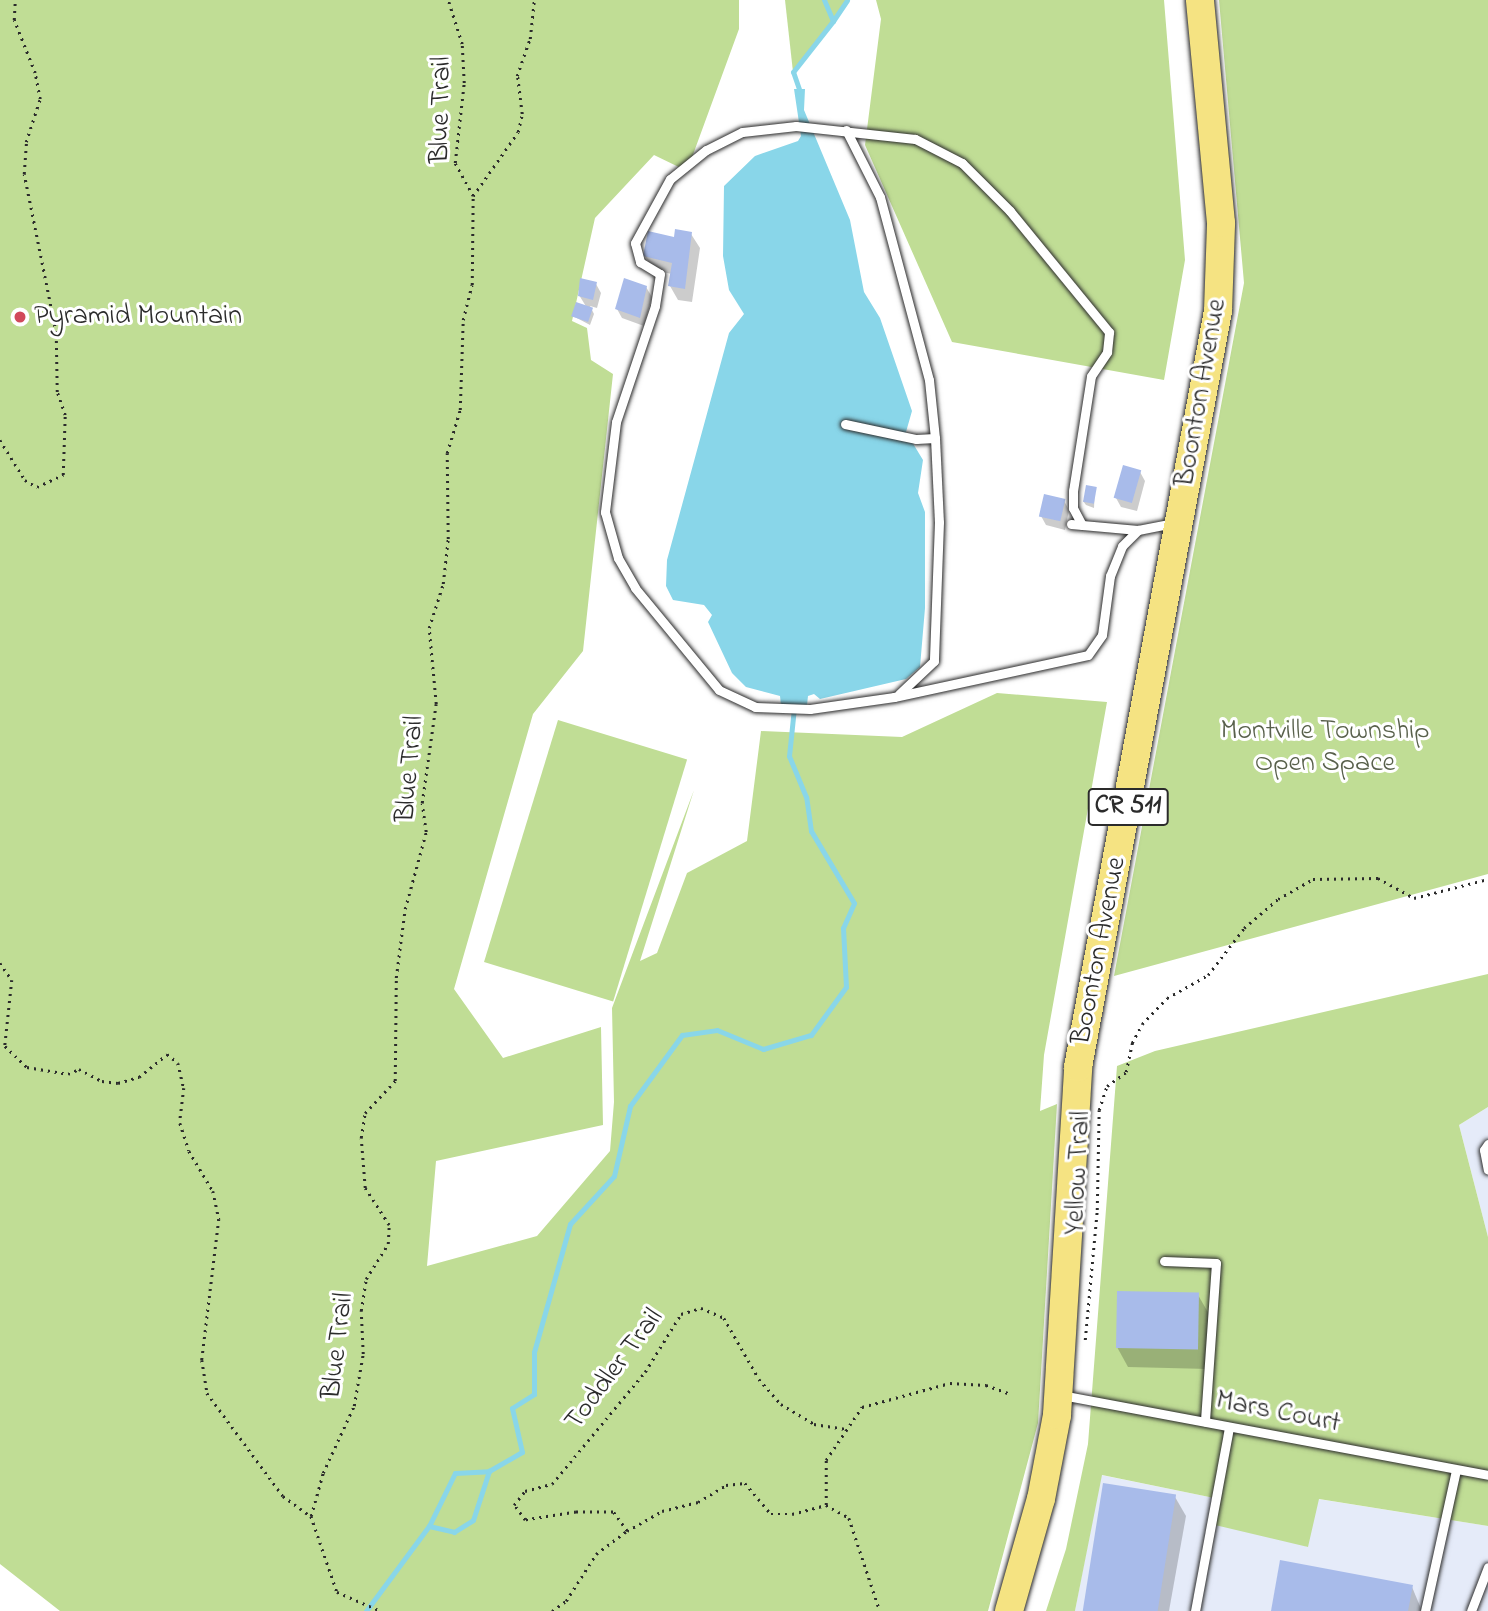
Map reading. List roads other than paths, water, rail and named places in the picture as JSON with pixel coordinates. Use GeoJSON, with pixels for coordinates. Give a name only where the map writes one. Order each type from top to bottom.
{"type":"FeatureCollection","features":[{"type":"Feature","properties":{"kind":"main road","name":"Boonton Avenue"},"geometry":{"type":"LineString","coordinates":[[1009,1611],[1041,1499],[1059,1395],[1078,1067],[1210,365],[1221,281],[1221,223],[1200,0]]}},
{"type":"Feature","properties":{"kind":"lane"},"geometry":{"type":"LineString","coordinates":[[1082,525],[1073,508],[1073,491],[1091,376],[1110,340],[1107,325],[1010,211],[962,163],[915,139],[796,126],[742,132],[706,150],[670,179],[635,243],[640,262],[660,274],[654,306],[616,422],[605,512],[618,558],[635,588],[719,690],[755,707],[772,710],[810,709],[894,697],[1088,654],[1102,635],[1110,576],[1122,545],[1138,530]]}},
{"type":"Feature","properties":{"kind":"lane"},"geometry":{"type":"LineString","coordinates":[[846,130],[880,197],[929,380],[935,438],[939,522],[934,661],[919,680],[894,697]]}},
{"type":"Feature","properties":{"kind":"lane"},"geometry":{"type":"LineString","coordinates":[[850,426],[916,439],[935,438]]}},
{"type":"Feature","properties":{"kind":"lane"},"geometry":{"type":"LineString","coordinates":[[1071,524],[1138,530],[1180,523]]}},
{"type":"Feature","properties":{"kind":"lane"},"geometry":{"type":"LineString","coordinates":[[1488,1144],[1483,1150],[1488,1170]]}},
{"type":"Feature","properties":{"kind":"lane"},"geometry":{"type":"LineString","coordinates":[[1164,1261],[1216,1263],[1205,1423]]}},
{"type":"Feature","properties":{"kind":"lane","name":"Mars Court"},"geometry":{"type":"LineString","coordinates":[[1059,1395],[1488,1475]]}},
{"type":"Feature","properties":{"kind":"lane"},"geometry":{"type":"LineString","coordinates":[[1195,1611],[1229,1427]]}},
{"type":"Feature","properties":{"kind":"lane"},"geometry":{"type":"LineString","coordinates":[[1425,1611],[1456,1470]]}},
{"type":"Feature","properties":{"kind":"lane"},"geometry":{"type":"LineString","coordinates":[[1471,1611],[1488,1567]]}},
{"type":"Feature","properties":{"kind":"water"},"geometry":{"type":"Polygon","coordinates":[[[794,89],[805,89],[804,110],[850,220],[864,292],[880,318],[912,411],[906,432],[923,460],[918,493],[925,512],[925,608],[920,667],[906,679],[820,699],[814,694],[808,696],[807,705],[781,705],[780,696],[746,687],[732,673],[708,622],[712,615],[704,605],[673,600],[666,586],[667,560],[729,333],[744,314],[729,290],[723,256],[724,186],[755,156],[798,141],[801,136],[794,89]]]}},
{"type":"Feature","properties":{"kind":"waterway"},"geometry":{"type":"LineString","coordinates":[[799,89],[793,72],[833,21],[824,0]]}},
{"type":"Feature","properties":{"kind":"waterway"},"geometry":{"type":"LineString","coordinates":[[833,21],[847,0]]}},
{"type":"Feature","properties":{"kind":"waterway"},"geometry":{"type":"LineString","coordinates":[[366,1611],[429,1526],[454,1532],[473,1520],[489,1471],[522,1452],[512,1408],[534,1394],[534,1352],[570,1224],[614,1176],[630,1106],[682,1035],[717,1030],[763,1049],[811,1035],[846,987],[843,928],[854,903],[811,831],[806,797],[789,756],[794,708]]}},
{"type":"Feature","properties":{"kind":"waterway"},"geometry":{"type":"LineString","coordinates":[[429,1526],[455,1473],[489,1471]]}},
{"type":"Feature","properties":{"kind":"place","name":"Pyramid Mountain"},"geometry":{"type":"Point","coordinates":[20,317]}},
{"type":"Feature","properties":{"kind":"park label","name":"Montville Township Open Space"},"geometry":{"type":"Point","coordinates":[1325,748]}}]}
